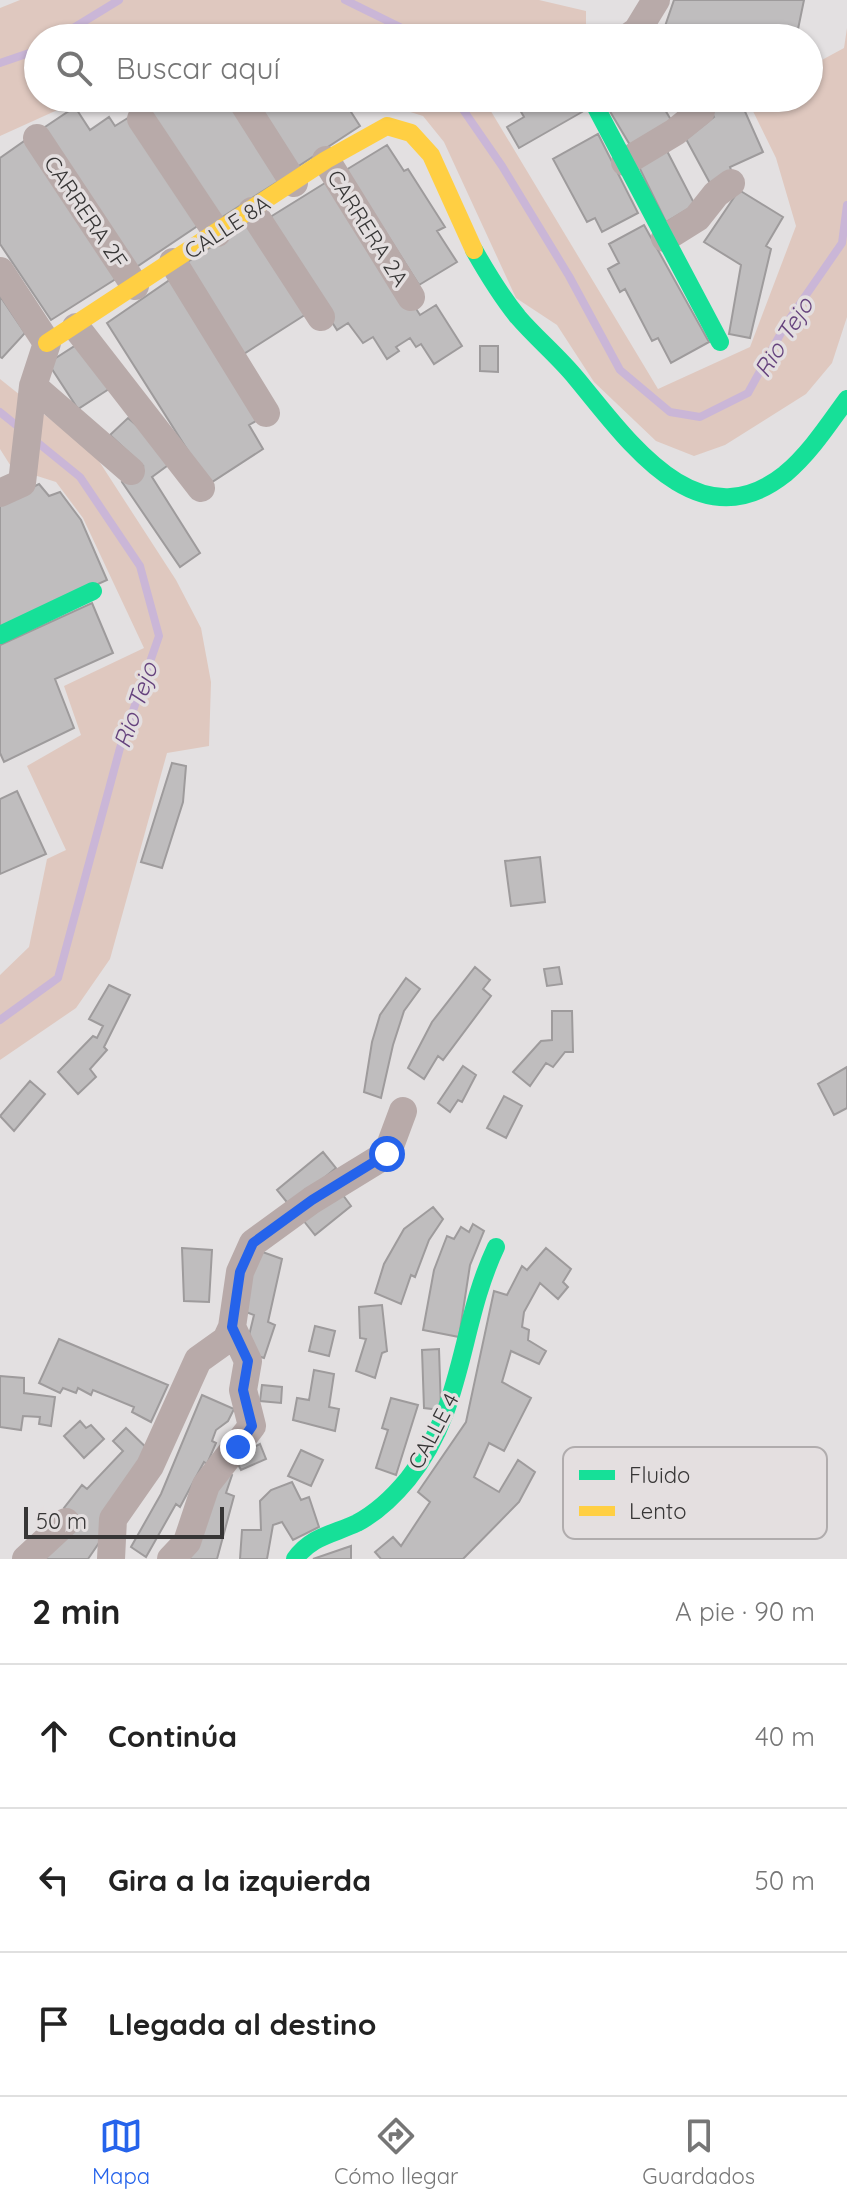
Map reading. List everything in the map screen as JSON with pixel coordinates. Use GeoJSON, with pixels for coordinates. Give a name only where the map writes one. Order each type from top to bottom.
{"type":"FeatureCollection","features":[{"type":"Feature","properties":{"kind":"street"},"geometry":{"type":"LineString","coordinates":[[641,24],[656,0]]}},
{"type":"Feature","properties":{"kind":"street"},"geometry":{"type":"LineString","coordinates":[[249,112],[294,183]]}},
{"type":"Feature","properties":{"kind":"street"},"geometry":{"type":"LineString","coordinates":[[598,112],[720,342]]}},
{"type":"Feature","properties":{"kind":"street"},"geometry":{"type":"LineString","coordinates":[[625,162],[675,132],[700,112]]}},
{"type":"Feature","properties":{"kind":"street"},"geometry":{"type":"LineString","coordinates":[[141,119],[217,233]]}},
{"type":"Feature","properties":{"kind":"street","name":"CALLE 8A"},"geometry":{"type":"LineString","coordinates":[[47,343],[76,327],[326,160],[387,126],[410,132],[428,149],[469,242],[495,287],[525,325],[562,360],[624,436],[655,465],[692,491],[735,497],[780,479],[847,399]]}},
{"type":"Feature","properties":{"kind":"street","name":"CARRERA 2F"},"geometry":{"type":"LineString","coordinates":[[37,138],[135,286]]}},
{"type":"Feature","properties":{"kind":"street","name":"CARRERA 2A"},"geometry":{"type":"LineString","coordinates":[[326,160],[411,297]]}},
{"type":"Feature","properties":{"kind":"street"},"geometry":{"type":"LineString","coordinates":[[665,238],[697,218],[716,194],[731,183]]}},
{"type":"Feature","properties":{"kind":"street"},"geometry":{"type":"LineString","coordinates":[[252,211],[321,317]]}},
{"type":"Feature","properties":{"kind":"street"},"geometry":{"type":"LineString","coordinates":[[173,262],[266,413]]}},
{"type":"Feature","properties":{"kind":"street"},"geometry":{"type":"LineString","coordinates":[[0,271],[47,343],[32,394],[15,480]]}},
{"type":"Feature","properties":{"kind":"street"},"geometry":{"type":"LineString","coordinates":[[76,327],[201,488]]}},
{"type":"Feature","properties":{"kind":"street"},"geometry":{"type":"LineString","coordinates":[[32,394],[131,471]]}},
{"type":"Feature","properties":{"kind":"street"},"geometry":{"type":"LineString","coordinates":[[0,635],[93,591]]}},
{"type":"Feature","properties":{"kind":"street"},"geometry":{"type":"LineString","coordinates":[[111,1559],[113,1519],[150,1466],[198,1360],[226,1340],[232,1327],[240,1272],[253,1243],[312,1200],[387,1154],[403,1111]]}},
{"type":"Feature","properties":{"kind":"street","name":"CALLE 4"},"geometry":{"type":"LineString","coordinates":[[295,1559],[299,1552],[331,1529],[362,1520],[397,1493],[418,1464],[450,1408],[483,1271],[496,1247]]}},
{"type":"Feature","properties":{"kind":"street"},"geometry":{"type":"LineString","coordinates":[[171,1559],[187,1542],[206,1485],[252,1426],[243,1390],[248,1361],[232,1327]]}},
{"type":"Feature","properties":{"kind":"street"},"geometry":{"type":"LineString","coordinates":[[26,1559],[66,1522]]}},
{"type":"Feature","properties":{"kind":"shaded area"},"geometry":{"type":"Polygon","coordinates":[[[20,0],[539,0],[586,11],[586,24],[24,24],[24,112],[53,112],[0,136],[0,8],[20,0]]]}},
{"type":"Feature","properties":{"kind":"shaded area"},"geometry":{"type":"Polygon","coordinates":[[[847,28],[847,317],[832,363],[806,394],[725,445],[694,456],[656,441],[594,382],[557,325],[516,298],[444,142],[423,116],[410,112],[491,112],[658,389],[750,347],[796,226],[776,158],[753,112],[823,112],[823,59],[844,48],[847,28]]]}},
{"type":"Feature","properties":{"kind":"shaded area"},"geometry":{"type":"Polygon","coordinates":[[[0,379],[95,455],[176,580],[201,628],[211,682],[209,746],[167,753],[110,959],[76,1008],[0,1060],[0,975],[29,947],[47,859],[66,850],[27,766],[81,735],[64,686],[144,648],[83,518],[56,482],[12,468],[0,449],[0,379]]]}},
{"type":"Feature","properties":{"kind":"building"},"geometry":{"type":"Polygon","coordinates":[[[674,0],[804,0],[799,24],[666,24],[674,0]]]}},
{"type":"Feature","properties":{"kind":"building"},"geometry":{"type":"Polygon","coordinates":[[[68,112],[78,112],[90,130],[109,117],[115,126],[131,116],[202,223],[132,270],[39,131],[68,112]]]}},
{"type":"Feature","properties":{"kind":"building"},"geometry":{"type":"Polygon","coordinates":[[[243,112],[285,177],[213,223],[143,114],[243,112]]]}},
{"type":"Feature","properties":{"kind":"building"},"geometry":{"type":"Polygon","coordinates":[[[257,112],[351,112],[360,126],[294,169],[257,112]]]}},
{"type":"Feature","properties":{"kind":"building"},"geometry":{"type":"Polygon","coordinates":[[[521,112],[582,112],[519,148],[507,127],[524,117],[521,112]]]}},
{"type":"Feature","properties":{"kind":"building"},"geometry":{"type":"Polygon","coordinates":[[[610,112],[666,112],[671,120],[630,145],[610,112]]]}},
{"type":"Feature","properties":{"kind":"building"},"geometry":{"type":"Polygon","coordinates":[[[711,112],[745,112],[763,152],[730,167],[732,173],[711,185],[686,139],[714,117],[711,112]]]}},
{"type":"Feature","properties":{"kind":"building"},"geometry":{"type":"Polygon","coordinates":[[[598,134],[638,213],[602,232],[595,218],[587,222],[553,159],[598,134]]]}},
{"type":"Feature","properties":{"kind":"building"},"geometry":{"type":"Polygon","coordinates":[[[30,137],[122,275],[51,320],[0,244],[0,158],[30,137]]]}},
{"type":"Feature","properties":{"kind":"building"},"geometry":{"type":"Polygon","coordinates":[[[387,145],[404,171],[408,169],[445,227],[437,231],[457,262],[419,285],[346,170],[387,145]]]}},
{"type":"Feature","properties":{"kind":"building"},"geometry":{"type":"Polygon","coordinates":[[[667,151],[695,205],[666,222],[639,167],[667,151]]]}},
{"type":"Feature","properties":{"kind":"building"},"geometry":{"type":"Polygon","coordinates":[[[333,178],[420,315],[436,305],[462,346],[434,364],[421,344],[416,347],[410,338],[396,347],[399,351],[387,359],[373,337],[363,343],[348,323],[337,330],[267,219],[333,178]]]}},
{"type":"Feature","properties":{"kind":"building"},"geometry":{"type":"Polygon","coordinates":[[[739,190],[783,217],[766,246],[771,249],[750,338],[729,334],[741,265],[704,242],[739,190]]]}},
{"type":"Feature","properties":{"kind":"building"},"geometry":{"type":"Polygon","coordinates":[[[254,220],[311,311],[239,357],[181,266],[254,220]]]}},
{"type":"Feature","properties":{"kind":"building"},"geometry":{"type":"Polygon","coordinates":[[[644,225],[709,342],[671,363],[658,338],[652,341],[625,289],[620,292],[608,269],[619,263],[609,244],[644,225]]]}},
{"type":"Feature","properties":{"kind":"building"},"geometry":{"type":"Polygon","coordinates":[[[174,277],[263,417],[249,425],[263,449],[209,484],[107,323],[174,277]]]}},
{"type":"Feature","properties":{"kind":"building"},"geometry":{"type":"Polygon","coordinates":[[[0,296],[25,333],[2,358],[0,357],[0,296]]]}},
{"type":"Feature","properties":{"kind":"building"},"geometry":{"type":"Polygon","coordinates":[[[84,340],[112,387],[78,409],[48,363],[84,340]]]}},
{"type":"Feature","properties":{"kind":"building"},"geometry":{"type":"Polygon","coordinates":[[[480,346],[498,346],[498,372],[480,371],[480,346]]]}},
{"type":"Feature","properties":{"kind":"building"},"geometry":{"type":"Polygon","coordinates":[[[128,418],[158,444],[171,463],[152,477],[200,553],[180,567],[122,482],[143,466],[110,435],[128,418]]]}},
{"type":"Feature","properties":{"kind":"building"},"geometry":{"type":"Polygon","coordinates":[[[39,484],[49,496],[60,492],[81,520],[107,580],[0,628],[0,503],[39,484]]]}},
{"type":"Feature","properties":{"kind":"building"},"geometry":{"type":"Polygon","coordinates":[[[92,603],[113,653],[55,679],[74,728],[4,762],[0,753],[0,645],[92,603]]]}},
{"type":"Feature","properties":{"kind":"building"},"geometry":{"type":"Polygon","coordinates":[[[172,763],[186,766],[183,802],[162,868],[141,862],[172,763]]]}},
{"type":"Feature","properties":{"kind":"building"},"geometry":{"type":"Polygon","coordinates":[[[17,791],[46,854],[0,874],[0,799],[17,791]]]}},
{"type":"Feature","properties":{"kind":"building"},"geometry":{"type":"Polygon","coordinates":[[[540,857],[545,902],[511,906],[505,861],[540,857]]]}},
{"type":"Feature","properties":{"kind":"building"},"geometry":{"type":"Polygon","coordinates":[[[475,967],[490,980],[483,989],[491,996],[443,1060],[438,1056],[424,1079],[408,1068],[432,1022],[475,967]]]}},
{"type":"Feature","properties":{"kind":"building"},"geometry":{"type":"Polygon","coordinates":[[[559,967],[562,984],[547,986],[544,969],[559,967]]]}},
{"type":"Feature","properties":{"kind":"building"},"geometry":{"type":"Polygon","coordinates":[[[406,978],[420,989],[404,1011],[381,1098],[364,1092],[372,1042],[380,1015],[406,978]]]}},
{"type":"Feature","properties":{"kind":"building"},"geometry":{"type":"Polygon","coordinates":[[[109,985],[130,995],[104,1047],[107,1050],[90,1069],[96,1077],[78,1094],[58,1072],[93,1036],[97,1038],[103,1026],[89,1019],[109,985]]]}},
{"type":"Feature","properties":{"kind":"building"},"geometry":{"type":"Polygon","coordinates":[[[552,1011],[572,1011],[573,1052],[565,1052],[553,1067],[546,1063],[530,1086],[513,1072],[541,1041],[552,1040],[552,1011]]]}},
{"type":"Feature","properties":{"kind":"building"},"geometry":{"type":"Polygon","coordinates":[[[463,1066],[476,1075],[462,1102],[458,1100],[450,1112],[438,1103],[463,1066]]]}},
{"type":"Feature","properties":{"kind":"building"},"geometry":{"type":"Polygon","coordinates":[[[847,1067],[847,1108],[834,1115],[818,1084],[847,1067]]]}},
{"type":"Feature","properties":{"kind":"building"},"geometry":{"type":"Polygon","coordinates":[[[30,1081],[45,1094],[14,1131],[0,1116],[30,1081]]]}},
{"type":"Feature","properties":{"kind":"building"},"geometry":{"type":"Polygon","coordinates":[[[504,1096],[522,1106],[506,1138],[487,1128],[504,1096]]]}},
{"type":"Feature","properties":{"kind":"building"},"geometry":{"type":"Polygon","coordinates":[[[323,1152],[336,1168],[290,1206],[277,1190],[323,1152]]]}},
{"type":"Feature","properties":{"kind":"building"},"geometry":{"type":"Polygon","coordinates":[[[340,1191],[351,1206],[315,1235],[303,1220],[340,1191]]]}},
{"type":"Feature","properties":{"kind":"building"},"geometry":{"type":"Polygon","coordinates":[[[433,1207],[443,1219],[429,1240],[415,1277],[411,1275],[401,1304],[375,1293],[384,1264],[404,1229],[433,1207]]]}},
{"type":"Feature","properties":{"kind":"building"},"geometry":{"type":"Polygon","coordinates":[[[473,1224],[484,1231],[470,1265],[459,1337],[423,1330],[434,1270],[447,1236],[454,1239],[461,1227],[469,1232],[473,1224]]]}},
{"type":"Feature","properties":{"kind":"building"},"geometry":{"type":"Polygon","coordinates":[[[182,1248],[212,1250],[209,1302],[184,1301],[182,1248]]]}},
{"type":"Feature","properties":{"kind":"building"},"geometry":{"type":"Polygon","coordinates":[[[546,1248],[571,1269],[563,1282],[568,1287],[558,1299],[540,1283],[524,1312],[522,1327],[529,1330],[528,1340],[546,1351],[539,1364],[511,1351],[502,1382],[531,1398],[504,1451],[489,1443],[474,1477],[499,1492],[518,1460],[535,1472],[519,1502],[463,1559],[381,1559],[375,1552],[393,1537],[401,1546],[430,1502],[418,1492],[466,1422],[494,1291],[507,1295],[522,1266],[527,1270],[546,1248]]]}},
{"type":"Feature","properties":{"kind":"building"},"geometry":{"type":"Polygon","coordinates":[[[254,1249],[282,1259],[268,1322],[275,1325],[264,1358],[245,1352],[254,1315],[241,1310],[254,1249]]]}},
{"type":"Feature","properties":{"kind":"building"},"geometry":{"type":"Polygon","coordinates":[[[382,1305],[387,1351],[382,1353],[375,1378],[356,1371],[366,1339],[360,1338],[359,1307],[382,1305]]]}},
{"type":"Feature","properties":{"kind":"building"},"geometry":{"type":"Polygon","coordinates":[[[315,1326],[335,1331],[329,1356],[309,1351],[315,1326]]]}},
{"type":"Feature","properties":{"kind":"building"},"geometry":{"type":"Polygon","coordinates":[[[59,1339],[168,1385],[151,1422],[132,1412],[134,1407],[93,1390],[91,1395],[78,1388],[76,1393],[63,1388],[60,1393],[39,1383],[59,1339]]]}},
{"type":"Feature","properties":{"kind":"building"},"geometry":{"type":"Polygon","coordinates":[[[439,1349],[441,1410],[424,1408],[422,1350],[439,1349]]]}},
{"type":"Feature","properties":{"kind":"building"},"geometry":{"type":"Polygon","coordinates":[[[314,1370],[334,1374],[329,1407],[339,1409],[335,1431],[293,1420],[297,1398],[309,1400],[314,1370]]]}},
{"type":"Feature","properties":{"kind":"building"},"geometry":{"type":"Polygon","coordinates":[[[0,1376],[24,1378],[24,1393],[55,1397],[51,1426],[39,1424],[40,1417],[23,1416],[21,1430],[0,1427],[0,1376]]]}},
{"type":"Feature","properties":{"kind":"building"},"geometry":{"type":"Polygon","coordinates":[[[262,1385],[282,1387],[281,1403],[260,1401],[262,1385]]]}},
{"type":"Feature","properties":{"kind":"building"},"geometry":{"type":"Polygon","coordinates":[[[202,1395],[234,1409],[228,1421],[216,1430],[212,1441],[216,1443],[207,1464],[204,1462],[180,1507],[176,1504],[146,1557],[131,1547],[161,1494],[202,1395]]]}},
{"type":"Feature","properties":{"kind":"building"},"geometry":{"type":"Polygon","coordinates":[[[391,1398],[418,1405],[396,1475],[376,1468],[388,1430],[382,1428],[391,1398]]]}},
{"type":"Feature","properties":{"kind":"building"},"geometry":{"type":"Polygon","coordinates":[[[80,1421],[86,1428],[91,1425],[104,1439],[84,1458],[64,1436],[80,1421]]]}},
{"type":"Feature","properties":{"kind":"building"},"geometry":{"type":"Polygon","coordinates":[[[126,1428],[157,1458],[88,1559],[38,1559],[78,1521],[64,1508],[82,1485],[87,1489],[123,1451],[113,1441],[126,1428]]]}},
{"type":"Feature","properties":{"kind":"building"},"geometry":{"type":"Polygon","coordinates":[[[260,1444],[266,1459],[241,1470],[234,1457],[260,1444]]]}},
{"type":"Feature","properties":{"kind":"building"},"geometry":{"type":"Polygon","coordinates":[[[301,1450],[323,1460],[311,1486],[288,1476],[301,1450]]]}},
{"type":"Feature","properties":{"kind":"building"},"geometry":{"type":"Polygon","coordinates":[[[222,1471],[232,1475],[226,1493],[234,1496],[217,1559],[178,1559],[222,1471]]]}},
{"type":"Feature","properties":{"kind":"building"},"geometry":{"type":"Polygon","coordinates":[[[292,1482],[301,1500],[309,1497],[319,1527],[293,1540],[282,1522],[273,1525],[267,1559],[240,1559],[242,1530],[261,1530],[260,1501],[271,1490],[292,1482]]]}},
{"type":"Feature","properties":{"kind":"building"},"geometry":{"type":"Polygon","coordinates":[[[351,1546],[351,1559],[313,1559],[351,1546]]]}},
{"type":"Feature","properties":{"kind":"waterway","name":"Rio Tejo"},"geometry":{"type":"LineString","coordinates":[[80,24],[119,0]]}},
{"type":"Feature","properties":{"kind":"waterway","name":"Rio Tejo"},"geometry":{"type":"LineString","coordinates":[[345,0],[394,24]]}},
{"type":"Feature","properties":{"kind":"waterway","name":"Rio Tejo"},"geometry":{"type":"LineString","coordinates":[[0,63],[24,55]]}},
{"type":"Feature","properties":{"kind":"waterway","name":"Rio Tejo"},"geometry":{"type":"LineString","coordinates":[[465,112],[502,166],[569,276],[620,370],[670,412],[700,417],[748,393],[786,324],[842,243],[847,205]]}},
{"type":"Feature","properties":{"kind":"waterway","name":"Rio Tejo"},"geometry":{"type":"LineString","coordinates":[[0,412],[21,429]]}},
{"type":"Feature","properties":{"kind":"waterway","name":"Rio Tejo"},"geometry":{"type":"LineString","coordinates":[[0,1020],[58,978],[120,748],[159,636],[140,566],[80,477],[32,438]]}},
{"type":"Feature","properties":{"kind":"traffic: fast"},"geometry":{"type":"LineString","coordinates":[[598,112],[720,342]]}},
{"type":"Feature","properties":{"kind":"traffic: fast"},"geometry":{"type":"LineString","coordinates":[[474,250],[518,317],[569,370],[618,429],[641,454],[667,475],[694,490],[722,497],[753,492],[785,474],[811,448],[847,399]]}},
{"type":"Feature","properties":{"kind":"traffic: fast"},"geometry":{"type":"LineString","coordinates":[[0,635],[93,591]]}},
{"type":"Feature","properties":{"kind":"traffic: fast"},"geometry":{"type":"LineString","coordinates":[[295,1559],[316,1540],[357,1523],[378,1509],[408,1479],[427,1452],[451,1395],[484,1276],[496,1247]]}},
{"type":"Feature","properties":{"kind":"traffic: slow"},"geometry":{"type":"LineString","coordinates":[[47,343],[326,160],[387,126],[411,133],[431,155],[474,250]]}},
{"type":"Feature","properties":{"kind":"route"},"geometry":{"type":"LineString","coordinates":[[238,1447],[252,1426],[243,1390],[248,1361],[232,1327],[233,1311],[240,1272],[253,1243],[312,1200],[387,1154]]}}]}
